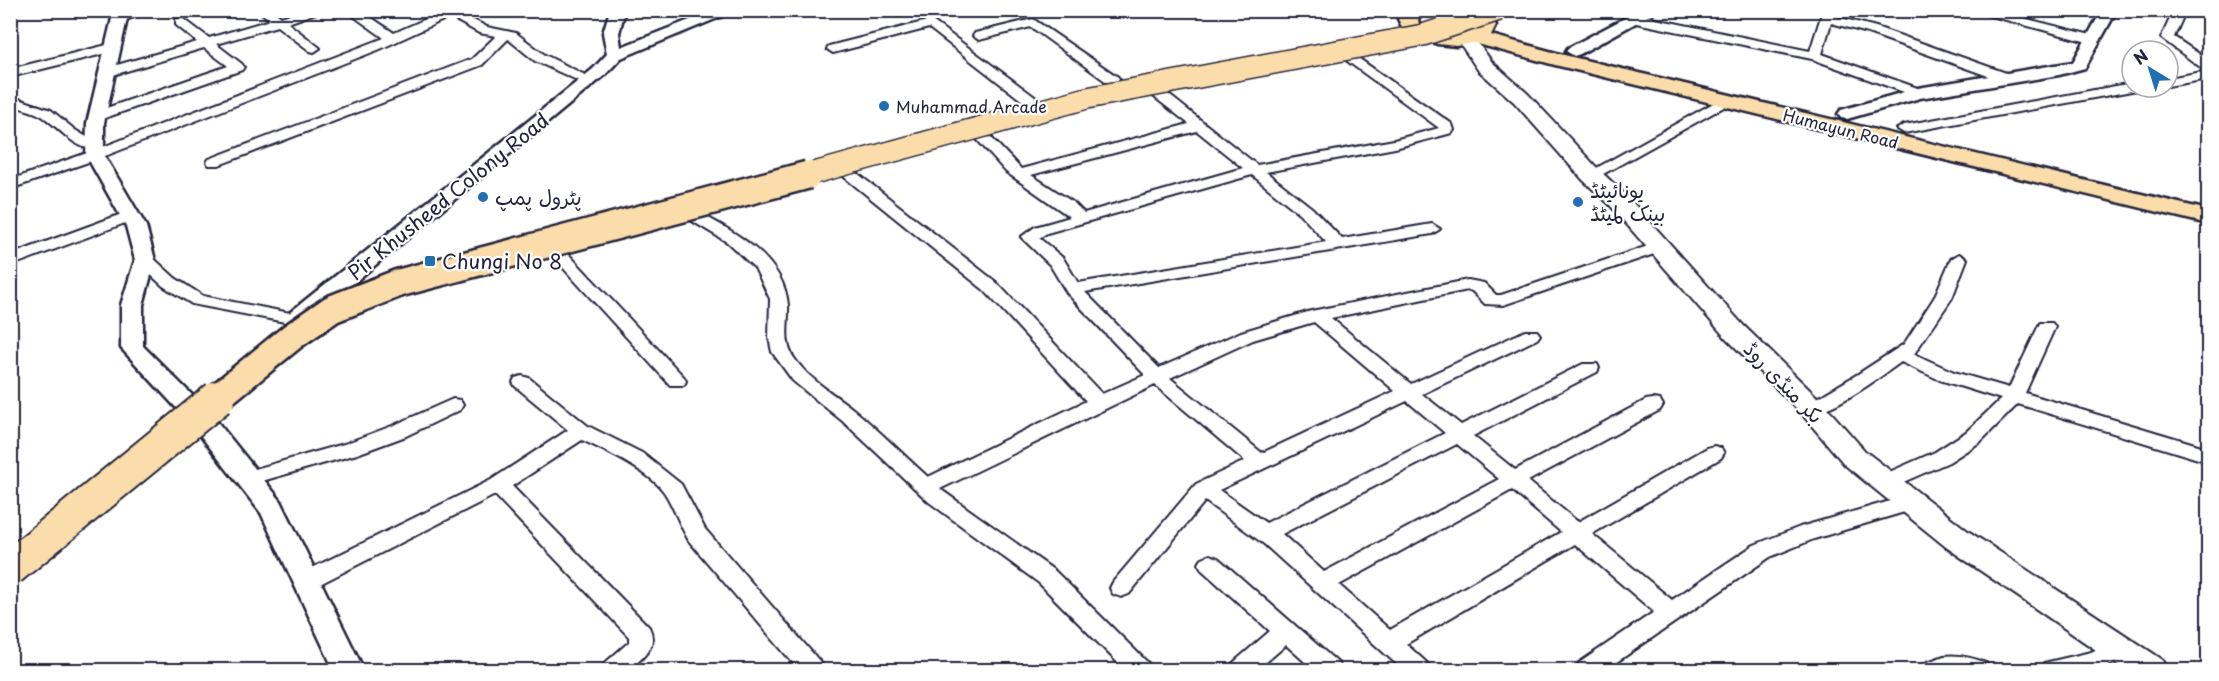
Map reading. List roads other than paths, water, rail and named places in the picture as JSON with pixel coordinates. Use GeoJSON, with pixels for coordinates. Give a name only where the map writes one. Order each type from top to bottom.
{"type":"FeatureCollection","features":[{"type":"Feature","properties":{"kind":"main road"},"geometry":{"type":"LineString","coordinates":[[1408,12],[1408,22],[1411,27],[1426,35],[1446,39],[1476,29],[1485,22],[1480,17],[1464,10]]}},
{"type":"Feature","properties":{"kind":"main road"},"geometry":{"type":"LineString","coordinates":[[10,568],[293,336],[332,309],[361,296],[399,283],[694,206],[1087,98],[1423,34],[1499,10]]}},
{"type":"Feature","properties":{"kind":"main road"},"geometry":{"type":"LineString","coordinates":[[10,551],[290,318],[353,288],[414,265],[851,150],[1149,77],[1362,41],[1415,29],[1476,29]]}},
{"type":"Feature","properties":{"kind":"main road","name":"Humayun Road"},"geometry":{"type":"LineString","coordinates":[[1476,29],[1965,147],[2208,202]]}},
{"type":"Feature","properties":{"kind":"main road","name":"Humayun Road"},"geometry":{"type":"LineString","coordinates":[[1476,29],[1555,59],[2208,217]]}},
{"type":"Feature","properties":{"kind":"main road","name":"بکر منڈی روڈ"},"geometry":{"type":"LineString","coordinates":[[1476,29],[1485,66],[1521,98],[1617,199],[1734,331],[1811,407],[1855,458],[1957,538],[2151,670]]}},
{"type":"Feature","properties":{"kind":"main road"},"geometry":{"type":"LineString","coordinates":[[1574,51],[1847,114],[1965,147]]}},
{"type":"Feature","properties":{"kind":"street"},"geometry":{"type":"LineString","coordinates":[[94,150],[97,116],[108,72],[111,48],[121,14],[148,10]]}},
{"type":"Feature","properties":{"kind":"street"},"geometry":{"type":"LineString","coordinates":[[264,10],[314,48]]}},
{"type":"Feature","properties":{"kind":"street"},"geometry":{"type":"LineString","coordinates":[[108,72],[318,10]]}},
{"type":"Feature","properties":{"kind":"street"},"geometry":{"type":"LineString","coordinates":[[351,10],[393,38]]}},
{"type":"Feature","properties":{"kind":"street"},"geometry":{"type":"LineString","coordinates":[[618,10],[611,33],[615,55],[730,10]]}},
{"type":"Feature","properties":{"kind":"street"},"geometry":{"type":"LineString","coordinates":[[1574,51],[1652,10]]}},
{"type":"Feature","properties":{"kind":"street"},"geometry":{"type":"LineString","coordinates":[[1975,10],[1999,13],[2095,40]]}},
{"type":"Feature","properties":{"kind":"street"},"geometry":{"type":"LineString","coordinates":[[1847,114],[1918,93],[2079,65],[2110,10]]}},
{"type":"Feature","properties":{"kind":"street"},"geometry":{"type":"LineString","coordinates":[[2180,10],[2167,38],[2208,66]]}},
{"type":"Feature","properties":{"kind":"street"},"geometry":{"type":"LineString","coordinates":[[10,185],[94,150],[393,38],[447,13],[471,26],[512,36],[540,58],[590,74]]}},
{"type":"Feature","properties":{"kind":"street"},"geometry":{"type":"LineString","coordinates":[[1815,56],[1828,14],[2007,78]]}},
{"type":"Feature","properties":{"kind":"street"},"geometry":{"type":"LineString","coordinates":[[1636,19],[1815,56],[1918,93]]}},
{"type":"Feature","properties":{"kind":"street"},"geometry":{"type":"LineString","coordinates":[[97,116],[237,67],[180,22]]}},
{"type":"Feature","properties":{"kind":"street"},"geometry":{"type":"LineString","coordinates":[[980,36],[1033,23],[1113,80]]}},
{"type":"Feature","properties":{"kind":"street"},"geometry":{"type":"LineString","coordinates":[[833,49],[931,24],[1030,100]]}},
{"type":"Feature","properties":{"kind":"street"},"geometry":{"type":"LineString","coordinates":[[214,162],[477,62],[506,34]]}},
{"type":"Feature","properties":{"kind":"street"},"geometry":{"type":"LineString","coordinates":[[10,73],[111,48]]}},
{"type":"Feature","properties":{"kind":"street","name":"Pir Khusheed Colony Road"},"geometry":{"type":"LineString","coordinates":[[290,318],[615,55]]}},
{"type":"Feature","properties":{"kind":"street"},"geometry":{"type":"LineString","coordinates":[[1259,462],[1158,377],[1073,289],[1057,262],[1029,237],[1034,232],[1253,170],[1395,144],[1447,130],[1397,89],[1348,55]]}},
{"type":"Feature","properties":{"kind":"street"},"geometry":{"type":"LineString","coordinates":[[2180,80],[2208,75]]}},
{"type":"Feature","properties":{"kind":"street"},"geometry":{"type":"LineString","coordinates":[[1904,129],[2120,89]]}},
{"type":"Feature","properties":{"kind":"street"},"geometry":{"type":"LineString","coordinates":[[1154,90],[1306,212],[1338,245]]}},
{"type":"Feature","properties":{"kind":"street"},"geometry":{"type":"LineString","coordinates":[[10,100],[46,112],[94,150],[136,226],[144,260],[132,305],[132,348],[183,399],[272,508],[349,670]]}},
{"type":"Feature","properties":{"kind":"street"},"geometry":{"type":"LineString","coordinates":[[1591,174],[1726,100]]}},
{"type":"Feature","properties":{"kind":"street"},"geometry":{"type":"LineString","coordinates":[[1018,174],[1199,126]]}},
{"type":"Feature","properties":{"kind":"street"},"geometry":{"type":"LineString","coordinates":[[978,132],[1018,174],[1068,206],[1082,219]]}},
{"type":"Feature","properties":{"kind":"street"},"geometry":{"type":"LineString","coordinates":[[843,169],[990,286],[1099,403]]}},
{"type":"Feature","properties":{"kind":"street"},"geometry":{"type":"LineString","coordinates":[[685,212],[747,246],[757,256],[775,287],[779,301],[777,337],[784,359],[811,387],[851,417],[926,487],[975,526],[1032,565],[1070,599],[1140,670]]}},
{"type":"Feature","properties":{"kind":"street"},"geometry":{"type":"LineString","coordinates":[[10,261],[130,216]]}},
{"type":"Feature","properties":{"kind":"street"},"geometry":{"type":"LineString","coordinates":[[1073,289],[1432,229]]}},
{"type":"Feature","properties":{"kind":"street"},"geometry":{"type":"LineString","coordinates":[[552,246],[677,381]]}},
{"type":"Feature","properties":{"kind":"street"},"geometry":{"type":"LineString","coordinates":[[926,487],[1099,403],[1247,336],[1317,315],[1468,285],[1478,287],[1494,301],[1503,300],[1660,247]]}},
{"type":"Feature","properties":{"kind":"street"},"geometry":{"type":"LineString","coordinates":[[1811,407],[1828,400],[1900,355],[1919,336],[1943,298],[1959,259]]}},
{"type":"Feature","properties":{"kind":"street"},"geometry":{"type":"LineString","coordinates":[[144,260],[169,282],[198,300],[290,318]]}},
{"type":"Feature","properties":{"kind":"street"},"geometry":{"type":"LineString","coordinates":[[1317,315],[1671,613]]}},
{"type":"Feature","properties":{"kind":"street"},"geometry":{"type":"LineString","coordinates":[[1886,482],[1942,458],[1973,437],[2014,397],[2046,327]]}},
{"type":"Feature","properties":{"kind":"street"},"geometry":{"type":"LineString","coordinates":[[1121,588],[1203,489],[1531,335]]}},
{"type":"Feature","properties":{"kind":"street"},"geometry":{"type":"LineString","coordinates":[[1900,355],[1947,376],[2208,455]]}},
{"type":"Feature","properties":{"kind":"street"},"geometry":{"type":"LineString","coordinates":[[1265,533],[1590,368]]}},
{"type":"Feature","properties":{"kind":"street"},"geometry":{"type":"LineString","coordinates":[[522,382],[581,431],[635,458],[674,489],[697,535],[813,670]]}},
{"type":"Feature","properties":{"kind":"street"},"geometry":{"type":"LineString","coordinates":[[248,478],[350,449],[399,431],[453,405]]}},
{"type":"Feature","properties":{"kind":"street"},"geometry":{"type":"LineString","coordinates":[[1323,583],[1653,405]]}},
{"type":"Feature","properties":{"kind":"street"},"geometry":{"type":"LineString","coordinates":[[306,581],[498,485],[581,431]]}},
{"type":"Feature","properties":{"kind":"street"},"geometry":{"type":"LineString","coordinates":[[1388,643],[1714,453]]}},
{"type":"Feature","properties":{"kind":"street"},"geometry":{"type":"LineString","coordinates":[[498,485],[641,634],[640,646],[613,670]]}},
{"type":"Feature","properties":{"kind":"street"},"geometry":{"type":"LineString","coordinates":[[1203,489],[1265,533],[1419,670]]}},
{"type":"Feature","properties":{"kind":"street"},"geometry":{"type":"LineString","coordinates":[[1587,670],[1762,551],[1785,540],[1911,503]]}},
{"type":"Feature","properties":{"kind":"street"},"geometry":{"type":"LineString","coordinates":[[1210,564],[1330,670]]}},
{"type":"Feature","properties":{"kind":"street"},"geometry":{"type":"LineString","coordinates":[[1241,670],[1287,631]]}},
{"type":"Feature","properties":{"kind":"street"},"geometry":{"type":"LineString","coordinates":[[2052,670],[2096,661],[2119,650]]}},
{"type":"Feature","properties":{"kind":"street"},"geometry":{"type":"LineString","coordinates":[[1933,670],[1944,665],[1959,665],[1978,670]]}},
{"type":"Feature","properties":{"kind":"place","name":"Muhammad Arcade"},"geometry":{"type":"Point","coordinates":[884,106]}},
{"type":"Feature","properties":{"kind":"place","name":"پٹرول پمپ"},"geometry":{"type":"Point","coordinates":[483,197]}},
{"type":"Feature","properties":{"kind":"place","name":"یونائیٹڈ بینک لمیٹڈ"},"geometry":{"type":"Point","coordinates":[1578,202]}},
{"type":"Feature","properties":{"kind":"place","name":"Chungi No 8"},"geometry":{"type":"Point","coordinates":[430,261]}}]}
